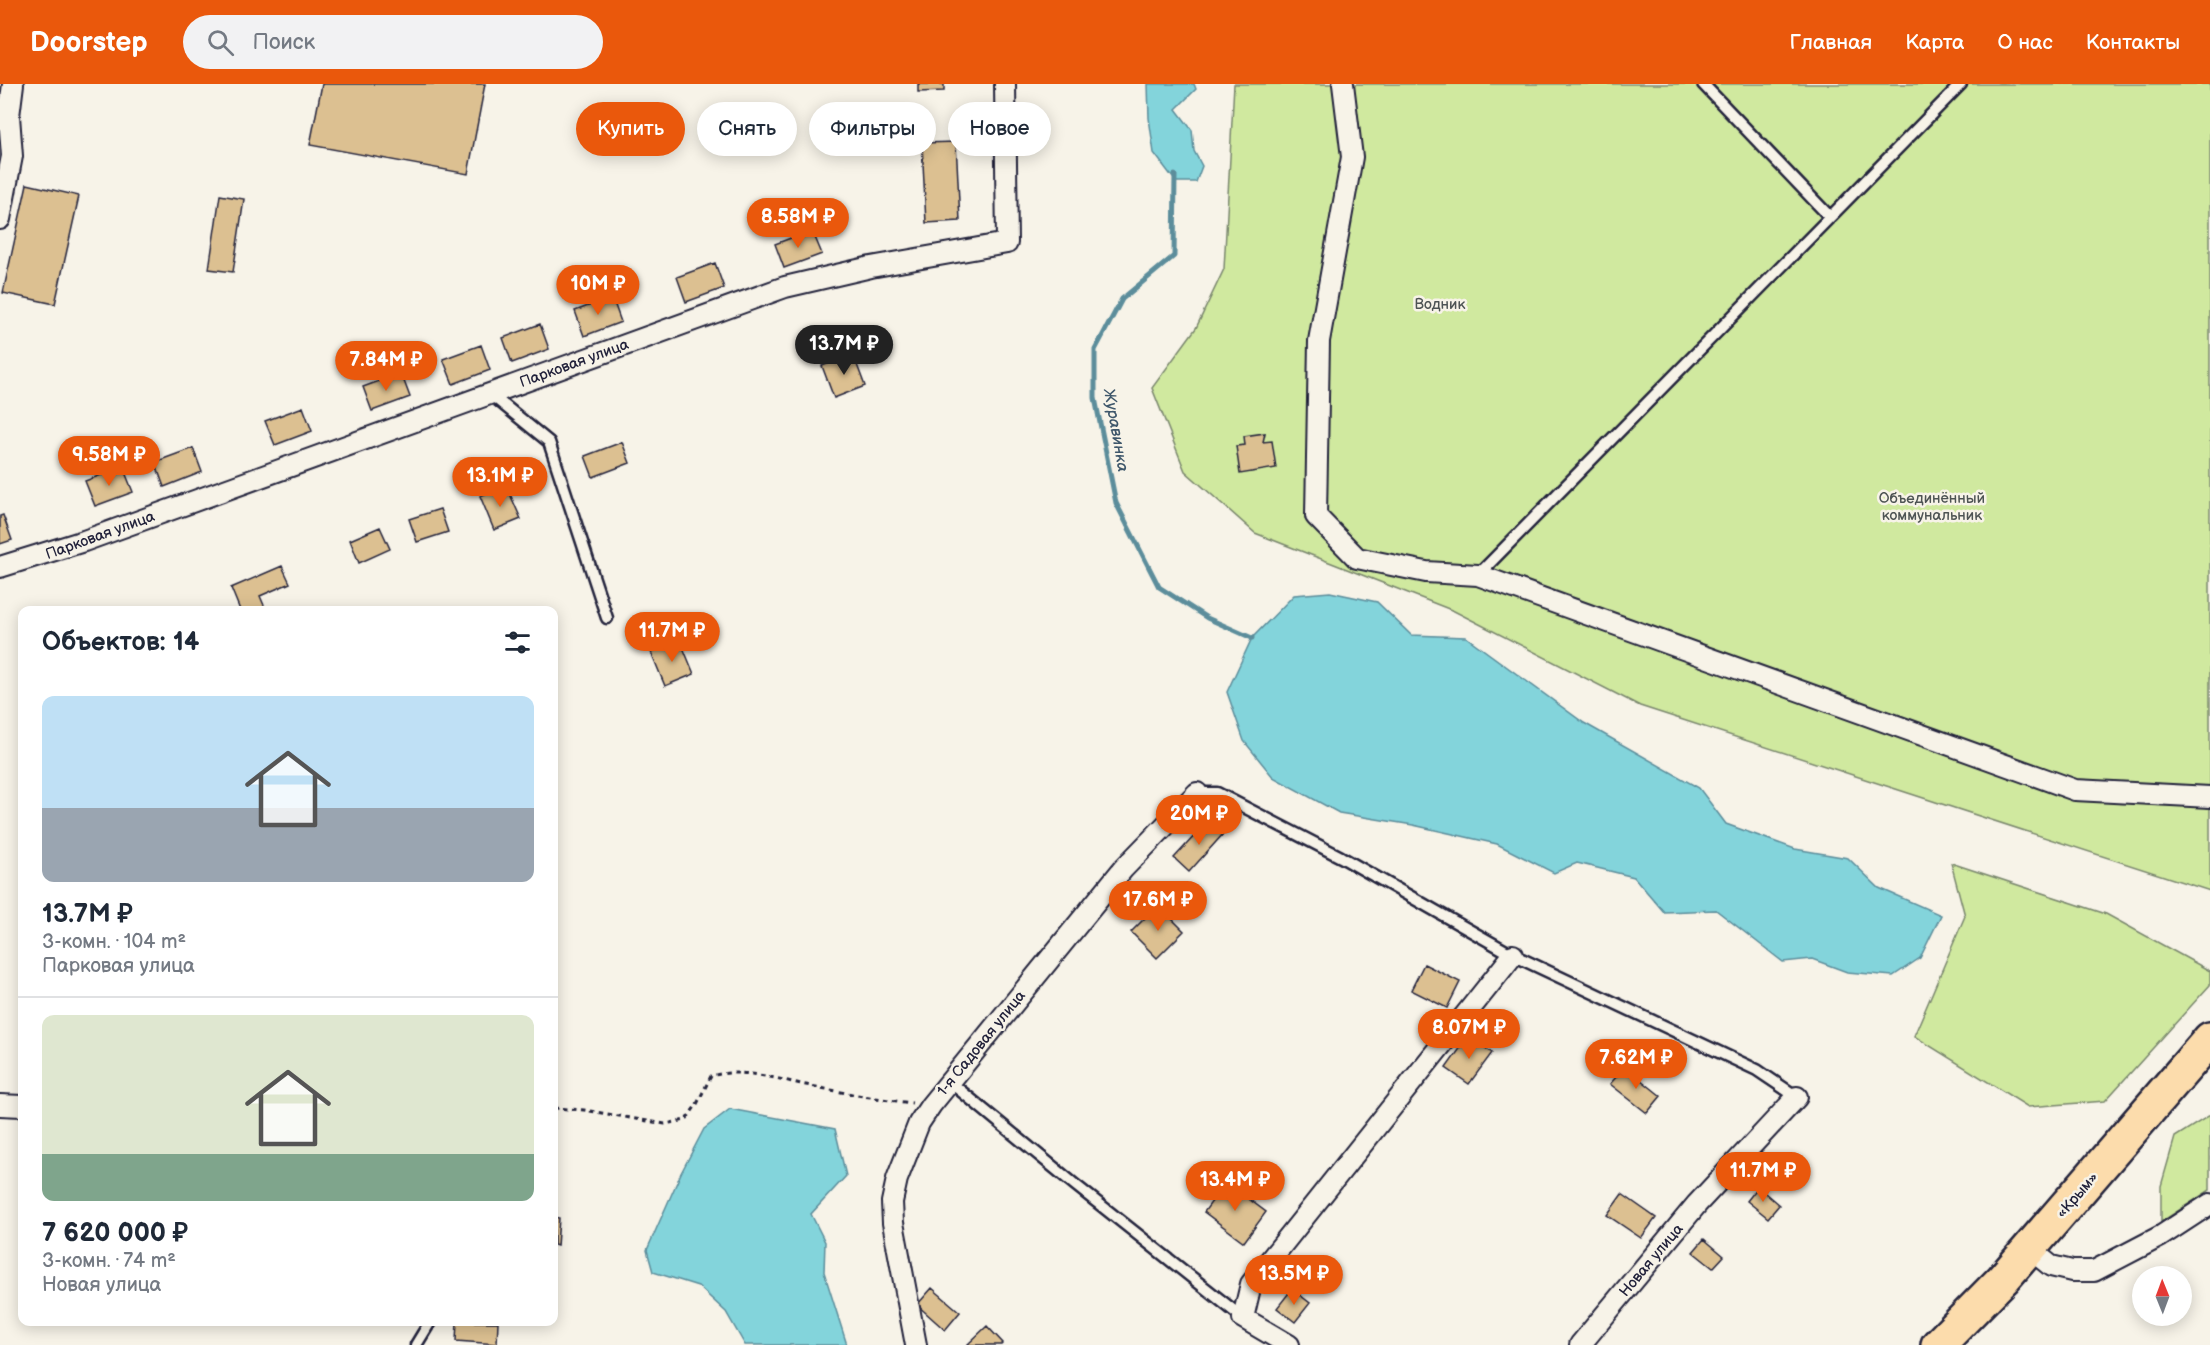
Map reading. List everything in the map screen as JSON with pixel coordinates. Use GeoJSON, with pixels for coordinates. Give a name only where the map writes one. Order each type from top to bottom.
{"type":"FeatureCollection","features":[{"type":"Feature","properties":{"kind":"highway","name":"«Крым»"},"geometry":{"type":"LineString","coordinates":[[1938,1345],[2003,1280],[2210,1039]]}},
{"type":"Feature","properties":{"kind":"street"},"geometry":{"type":"LineString","coordinates":[[0,219],[12,156],[9,117],[14,84]]}},
{"type":"Feature","properties":{"kind":"street","name":"Парковая улица"},"geometry":{"type":"LineString","coordinates":[[0,567],[84,541],[785,287],[871,267],[1007,243],[1005,84]]}},
{"type":"Feature","properties":{"kind":"street"},"geometry":{"type":"LineString","coordinates":[[1343,84],[1352,157],[1319,341],[1316,516],[1357,558],[1426,572],[1478,576],[2074,790],[2210,797]]}},
{"type":"Feature","properties":{"kind":"street","name":"1-я Садовая улица"},"geometry":{"type":"LineString","coordinates":[[916,1345],[892,1223],[892,1202],[897,1179],[919,1123],[931,1105],[1123,869],[1197,793]]}},
{"type":"Feature","properties":{"kind":"street"},"geometry":{"type":"LineString","coordinates":[[1289,1345],[1243,1318],[1251,1284],[1513,955]]}},
{"type":"Feature","properties":{"kind":"street","name":"Новая улица"},"geometry":{"type":"LineString","coordinates":[[1580,1345],[1697,1204],[1797,1097]]}},
{"type":"Feature","properties":{"kind":"street"},"geometry":{"type":"LineString","coordinates":[[0,1105],[18,1106]]}},
{"type":"Feature","properties":{"kind":"street"},"geometry":{"type":"LineString","coordinates":[[2030,1249],[2051,1266],[2072,1271],[2094,1271],[2161,1236],[2210,1204]]}},
{"type":"Feature","properties":{"kind":"lane"},"geometry":{"type":"LineString","coordinates":[[1703,84],[1830,217]]}},
{"type":"Feature","properties":{"kind":"lane"},"geometry":{"type":"LineString","coordinates":[[1478,576],[1961,84]]}},
{"type":"Feature","properties":{"kind":"lane"},"geometry":{"type":"LineString","coordinates":[[489,393],[549,442],[607,618]]}},
{"type":"Feature","properties":{"kind":"lane"},"geometry":{"type":"LineString","coordinates":[[1197,793],[1216,793],[1341,857],[1513,955],[1757,1070],[1797,1097]]}},
{"type":"Feature","properties":{"kind":"lane"},"geometry":{"type":"LineString","coordinates":[[950,1082],[1243,1318]]}},
{"type":"Feature","properties":{"kind":"lane"},"geometry":{"type":"LineString","coordinates":[[416,1345],[428,1326]]}},
{"type":"Feature","properties":{"kind":"path"},"geometry":{"type":"LineString","coordinates":[[558,1108],[584,1110],[665,1124],[686,1120],[711,1076],[723,1073],[752,1075],[878,1100],[931,1105]]}},
{"type":"Feature","properties":{"kind":"green space","name":"Объединённый коммунальник"},"geometry":{"type":"Polygon","coordinates":[[[1234,84],[2210,84],[2210,891],[1640,706],[1454,611],[1255,533],[1185,471],[1152,388],[1196,328],[1224,269],[1234,84]]]}},
{"type":"Feature","properties":{"kind":"green space"},"geometry":{"type":"Polygon","coordinates":[[[1951,863],[2106,914],[2210,971],[2210,985],[2105,1101],[2028,1107],[1914,1036],[1965,916],[1951,863]]]}},
{"type":"Feature","properties":{"kind":"green space"},"geometry":{"type":"Polygon","coordinates":[[[2210,1115],[2210,1190],[2161,1222],[2161,1186],[2175,1137],[2210,1115]]]}},
{"type":"Feature","properties":{"kind":"water"},"geometry":{"type":"Polygon","coordinates":[[[1148,84],[1194,84],[1196,89],[1176,109],[1192,130],[1194,151],[1202,166],[1196,182],[1176,182],[1154,153],[1149,118],[1148,84]]]}},
{"type":"Feature","properties":{"kind":"water"},"geometry":{"type":"Polygon","coordinates":[[[1330,592],[1377,602],[1411,635],[1466,637],[1584,723],[1699,788],[1726,824],[1795,849],[1848,858],[1879,888],[1941,915],[1920,958],[1893,976],[1847,972],[1812,959],[1783,962],[1716,910],[1664,912],[1634,877],[1577,863],[1554,873],[1497,844],[1413,825],[1339,813],[1273,777],[1244,741],[1227,692],[1252,638],[1294,595],[1330,592]]]}},
{"type":"Feature","properties":{"kind":"water"},"geometry":{"type":"Polygon","coordinates":[[[730,1109],[835,1129],[846,1176],[811,1214],[825,1242],[824,1272],[847,1345],[745,1345],[726,1312],[698,1286],[653,1272],[647,1250],[681,1173],[704,1129],[730,1109]]]}},
{"type":"Feature","properties":{"kind":"building"},"geometry":{"type":"Polygon","coordinates":[[[322,84],[485,84],[468,174],[310,145],[322,84]]]}},
{"type":"Feature","properties":{"kind":"building"},"geometry":{"type":"Polygon","coordinates":[[[918,84],[944,84],[944,91],[918,92],[918,84]]]}},
{"type":"Feature","properties":{"kind":"building"},"geometry":{"type":"Polygon","coordinates":[[[948,142],[948,156],[957,156],[960,221],[926,223],[923,156],[936,156],[936,143],[948,142]]]}},
{"type":"Feature","properties":{"kind":"building"},"geometry":{"type":"Polygon","coordinates":[[[27,184],[79,196],[55,304],[3,293],[27,184]]]}},
{"type":"Feature","properties":{"kind":"building"},"geometry":{"type":"Polygon","coordinates":[[[220,195],[244,199],[233,272],[209,269],[220,195]]]}},
{"type":"Feature","properties":{"kind":"building"},"geometry":{"type":"Polygon","coordinates":[[[812,230],[822,254],[784,268],[775,244],[812,230]]]}},
{"type":"Feature","properties":{"kind":"building"},"geometry":{"type":"Polygon","coordinates":[[[715,263],[724,288],[686,302],[677,277],[715,263]]]}},
{"type":"Feature","properties":{"kind":"building"},"geometry":{"type":"Polygon","coordinates":[[[612,297],[621,322],[584,336],[575,311],[612,297]]]}},
{"type":"Feature","properties":{"kind":"building"},"geometry":{"type":"Polygon","coordinates":[[[540,324],[549,349],[512,363],[503,338],[540,324]]]}},
{"type":"Feature","properties":{"kind":"building"},"geometry":{"type":"Polygon","coordinates":[[[481,345],[490,370],[453,384],[443,359],[481,345]]]}},
{"type":"Feature","properties":{"kind":"building"},"geometry":{"type":"Polygon","coordinates":[[[853,354],[865,386],[834,398],[822,366],[853,354]]]}},
{"type":"Feature","properties":{"kind":"building"},"geometry":{"type":"Polygon","coordinates":[[[401,373],[410,397],[372,411],[363,387],[401,373]]]}},
{"type":"Feature","properties":{"kind":"building"},"geometry":{"type":"Polygon","coordinates":[[[303,407],[312,431],[275,445],[265,421],[303,407]]]}},
{"type":"Feature","properties":{"kind":"building"},"geometry":{"type":"Polygon","coordinates":[[[1265,433],[1263,442],[1272,441],[1276,468],[1240,474],[1236,446],[1245,445],[1244,436],[1265,433]]]}},
{"type":"Feature","properties":{"kind":"building"},"geometry":{"type":"Polygon","coordinates":[[[622,442],[630,463],[593,477],[585,456],[622,442]]]}},
{"type":"Feature","properties":{"kind":"building"},"geometry":{"type":"Polygon","coordinates":[[[193,448],[202,472],[164,487],[155,462],[193,448]]]}},
{"type":"Feature","properties":{"kind":"building"},"geometry":{"type":"Polygon","coordinates":[[[123,467],[133,492],[95,506],[85,481],[123,467]]]}},
{"type":"Feature","properties":{"kind":"building"},"geometry":{"type":"Polygon","coordinates":[[[506,485],[521,519],[494,530],[480,496],[506,485]]]}},
{"type":"Feature","properties":{"kind":"building"},"geometry":{"type":"Polygon","coordinates":[[[440,509],[448,532],[417,542],[409,519],[440,509]]]}},
{"type":"Feature","properties":{"kind":"building"},"geometry":{"type":"Polygon","coordinates":[[[3,515],[12,540],[0,544],[0,516],[3,515]]]}},
{"type":"Feature","properties":{"kind":"building"},"geometry":{"type":"Polygon","coordinates":[[[380,527],[390,549],[359,563],[350,540],[380,527]]]}},
{"type":"Feature","properties":{"kind":"building"},"geometry":{"type":"Polygon","coordinates":[[[282,566],[290,583],[260,596],[264,606],[238,606],[231,588],[282,566]]]}},
{"type":"Feature","properties":{"kind":"building"},"geometry":{"type":"Polygon","coordinates":[[[680,640],[694,674],[665,686],[651,652],[680,640]]]}},
{"type":"Feature","properties":{"kind":"building"},"geometry":{"type":"Polygon","coordinates":[[[1209,820],[1224,833],[1189,872],[1174,858],[1209,820]]]}},
{"type":"Feature","properties":{"kind":"building"},"geometry":{"type":"Polygon","coordinates":[[[1158,905],[1184,931],[1157,958],[1131,932],[1158,905]]]}},
{"type":"Feature","properties":{"kind":"building"},"geometry":{"type":"Polygon","coordinates":[[[1424,964],[1460,982],[1447,1008],[1411,990],[1424,964]]]}},
{"type":"Feature","properties":{"kind":"building"},"geometry":{"type":"Polygon","coordinates":[[[1469,1036],[1492,1053],[1469,1084],[1446,1068],[1469,1036]]]}},
{"type":"Feature","properties":{"kind":"building"},"geometry":{"type":"Polygon","coordinates":[[[1625,1067],[1661,1096],[1647,1113],[1610,1084],[1625,1067]]]}},
{"type":"Feature","properties":{"kind":"building"},"geometry":{"type":"Polygon","coordinates":[[[1226,1182],[1266,1212],[1244,1242],[1204,1212],[1226,1182]]]}},
{"type":"Feature","properties":{"kind":"building"},"geometry":{"type":"Polygon","coordinates":[[[1758,1187],[1779,1205],[1768,1218],[1747,1201],[1758,1187]]]}},
{"type":"Feature","properties":{"kind":"building"},"geometry":{"type":"Polygon","coordinates":[[[1622,1194],[1656,1218],[1641,1238],[1607,1215],[1622,1194]]]}},
{"type":"Feature","properties":{"kind":"building"},"geometry":{"type":"Polygon","coordinates":[[[1704,1239],[1724,1256],[1713,1268],[1693,1252],[1704,1239]]]}},
{"type":"Feature","properties":{"kind":"building"},"geometry":{"type":"Polygon","coordinates":[[[932,1288],[960,1312],[945,1330],[917,1305],[932,1288]]]}},
{"type":"Feature","properties":{"kind":"building"},"geometry":{"type":"Polygon","coordinates":[[[1292,1289],[1310,1303],[1295,1322],[1277,1308],[1292,1289]]]}},
{"type":"Feature","properties":{"kind":"building"},"geometry":{"type":"Polygon","coordinates":[[[457,1326],[498,1326],[497,1344],[456,1341],[457,1326]]]}},
{"type":"Feature","properties":{"kind":"building"},"geometry":{"type":"Polygon","coordinates":[[[987,1326],[1003,1343],[1001,1345],[967,1345],[987,1326]]]}},
{"type":"Feature","properties":{"kind":"waterway","name":"Журавинка"},"geometry":{"type":"LineString","coordinates":[[1175,175],[1174,256],[1122,299],[1095,350],[1095,398],[1116,503],[1159,587],[1207,618],[1252,638]]}},
{"type":"Feature","properties":{"kind":"park label","name":"Водник"},"geometry":{"type":"Point","coordinates":[1440,304]}}]}
